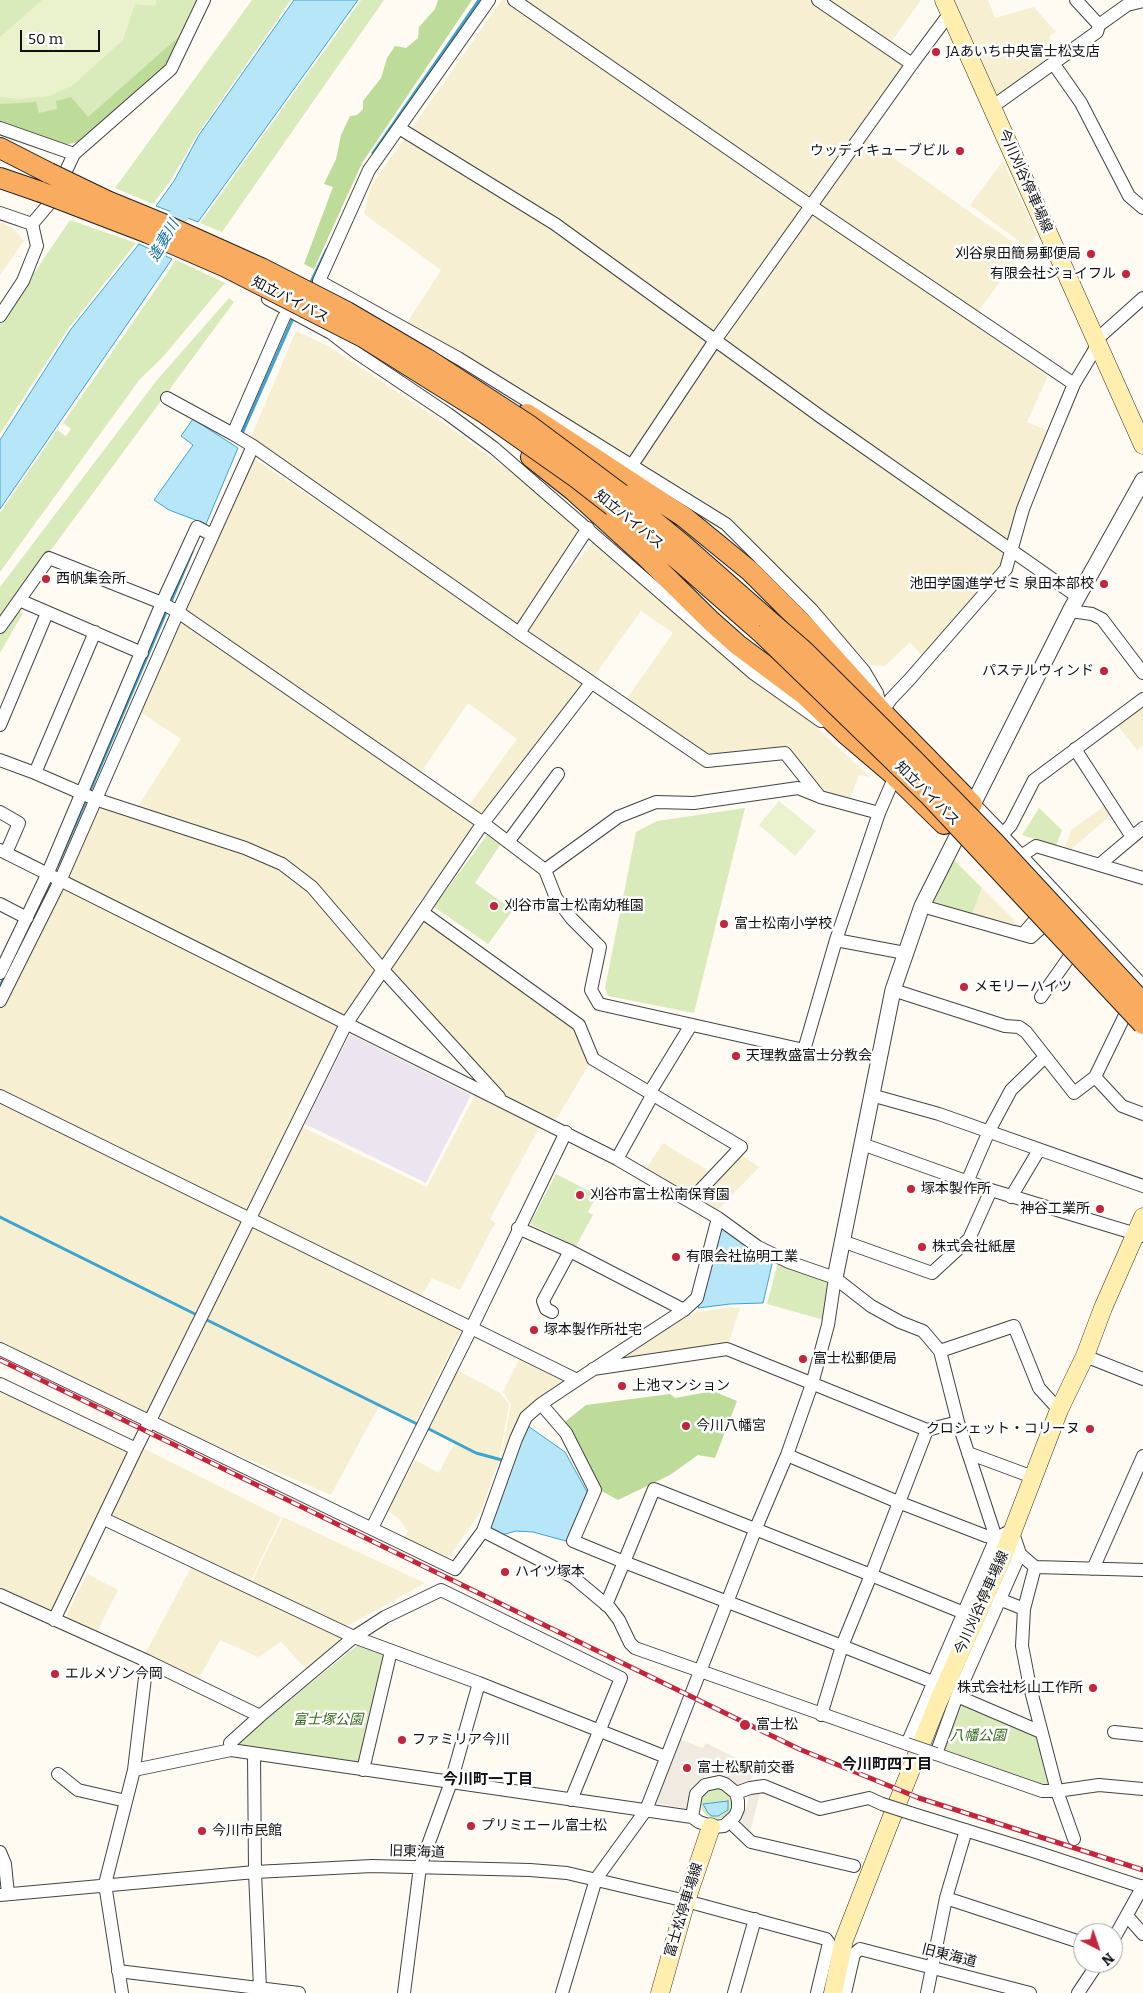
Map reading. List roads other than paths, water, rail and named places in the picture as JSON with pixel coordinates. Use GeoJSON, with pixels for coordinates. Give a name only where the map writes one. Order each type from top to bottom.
{"type":"FeatureCollection","features":[{"type":"Feature","properties":{"kind":"highway"},"geometry":{"type":"LineString","coordinates":[[0,148],[56,174]]}},
{"type":"Feature","properties":{"kind":"highway","name":"知立バイパス"},"geometry":{"type":"LineString","coordinates":[[0,157],[56,174],[107,201],[261,268],[347,312],[427,359],[530,426],[617,500]]}},
{"type":"Feature","properties":{"kind":"highway","name":"知立バイパス"},"geometry":{"type":"LineString","coordinates":[[0,178],[45,198],[148,233],[226,267],[363,337],[486,414],[563,468],[617,500],[684,545],[929,795],[1143,1024]]}},
{"type":"Feature","properties":{"kind":"highway"},"geometry":{"type":"LineString","coordinates":[[363,337],[405,373],[491,429],[550,471],[642,553],[738,645],[805,695],[847,735],[895,776],[957,837]]}},
{"type":"Feature","properties":{"kind":"highway"},"geometry":{"type":"LineString","coordinates":[[486,397],[509,402],[684,516],[720,545],[773,593],[882,712],[972,804]]}},
{"type":"Feature","properties":{"kind":"highway","name":"知立バイパス"},"geometry":{"type":"LineString","coordinates":[[765,627],[804,651],[995,843],[1135,1008]]}},
{"type":"Feature","properties":{"kind":"main road","name":"今川刈谷停車場線"},"geometry":{"type":"LineString","coordinates":[[947,6],[1143,445]]}},
{"type":"Feature","properties":{"kind":"main road","name":"今川刈谷停車場線"},"geometry":{"type":"LineString","coordinates":[[833,1993],[844,1940],[939,1700],[1008,1544],[1059,1410],[1085,1356],[1103,1308],[1140,1235],[1143,1217]]}},
{"type":"Feature","properties":{"kind":"main road","name":"富士松停車場線"},"geometry":{"type":"LineString","coordinates":[[660,1993],[686,1901],[711,1827]]}},
{"type":"Feature","properties":{"kind":"street"},"geometry":{"type":"LineString","coordinates":[[56,174],[74,154],[171,69],[204,0]]}},
{"type":"Feature","properties":{"kind":"street"},"geometry":{"type":"LineString","coordinates":[[489,0],[369,170],[319,281],[458,358],[726,524],[812,610],[864,671],[877,693],[882,712]]}},
{"type":"Feature","properties":{"kind":"street"},"geometry":{"type":"LineString","coordinates":[[514,0],[810,206],[1074,384]]}},
{"type":"Feature","properties":{"kind":"street"},"geometry":{"type":"LineString","coordinates":[[818,0],[912,64]]}},
{"type":"Feature","properties":{"kind":"street"},"geometry":{"type":"LineString","coordinates":[[1076,0],[1099,24]]}},
{"type":"Feature","properties":{"kind":"street"},"geometry":{"type":"LineString","coordinates":[[992,107],[1097,32],[1099,24],[1134,2],[1143,1]]}},
{"type":"Feature","properties":{"kind":"street"},"geometry":{"type":"LineString","coordinates":[[632,465],[716,339],[912,64],[947,6]]}},
{"type":"Feature","properties":{"kind":"street"},"geometry":{"type":"LineString","coordinates":[[1053,63],[1081,103],[1129,196],[1143,208]]}},
{"type":"Feature","properties":{"kind":"street"},"geometry":{"type":"LineString","coordinates":[[0,128],[74,154]]}},
{"type":"Feature","properties":{"kind":"street"},"geometry":{"type":"LineString","coordinates":[[399,128],[556,224],[821,417],[1078,597]]}},
{"type":"Feature","properties":{"kind":"street"},"geometry":{"type":"LineString","coordinates":[[0,316],[22,281],[38,246],[32,224],[45,198]]}},
{"type":"Feature","properties":{"kind":"street"},"geometry":{"type":"LineString","coordinates":[[0,213],[32,224]]}},
{"type":"Feature","properties":{"kind":"street"},"geometry":{"type":"LineString","coordinates":[[136,237],[210,268],[330,334],[448,414],[494,448],[752,672],[835,730],[847,735]]}},
{"type":"Feature","properties":{"kind":"street"},"geometry":{"type":"LineString","coordinates":[[882,712],[891,699],[1006,569],[1023,509],[1074,384],[1097,342],[1143,298]]}},
{"type":"Feature","properties":{"kind":"street"},"geometry":{"type":"LineString","coordinates":[[233,434],[284,317]]}},
{"type":"Feature","properties":{"kind":"street"},"geometry":{"type":"LineString","coordinates":[[167,398],[253,446],[591,683],[707,760],[785,753],[820,797]]}},
{"type":"Feature","properties":{"kind":"street"},"geometry":{"type":"LineString","coordinates":[[0,1002],[60,881],[212,534],[253,446]]}},
{"type":"Feature","properties":{"kind":"street"},"geometry":{"type":"LineString","coordinates":[[562,1993],[596,1879],[646,1810],[702,1671],[756,1528],[787,1455],[812,1384],[828,1325],[842,1241],[893,990],[922,906],[1070,610],[1143,480]]}},
{"type":"Feature","properties":{"kind":"street"},"geometry":{"type":"LineString","coordinates":[[0,973],[83,794],[162,603],[197,527],[212,534]]}},
{"type":"Feature","properties":{"kind":"street"},"geometry":{"type":"LineString","coordinates":[[519,633],[588,528]]}},
{"type":"Feature","properties":{"kind":"street"},"geometry":{"type":"LineString","coordinates":[[0,627],[49,558],[162,603],[178,612],[483,823],[545,870],[556,898],[572,919],[600,946],[591,990],[599,1004],[804,1050],[836,940],[879,813],[895,776]]}},
{"type":"Feature","properties":{"kind":"street"},"geometry":{"type":"LineString","coordinates":[[19,600],[142,654]]}},
{"type":"Feature","properties":{"kind":"street"},"geometry":{"type":"LineString","coordinates":[[1070,610],[1092,614],[1102,619],[1143,673]]}},
{"type":"Feature","properties":{"kind":"street"},"geometry":{"type":"LineString","coordinates":[[0,725],[47,613]]}},
{"type":"Feature","properties":{"kind":"street"},"geometry":{"type":"LineString","coordinates":[[35,773],[95,632]]}},
{"type":"Feature","properties":{"kind":"street"},"geometry":{"type":"LineString","coordinates":[[54,1620],[136,1449],[346,1024],[483,823],[591,683]]}},
{"type":"Feature","properties":{"kind":"street"},"geometry":{"type":"LineString","coordinates":[[1002,834],[1011,824],[1034,780],[1143,699]]}},
{"type":"Feature","properties":{"kind":"street"},"geometry":{"type":"LineString","coordinates":[[1075,749],[1132,836]]}},
{"type":"Feature","properties":{"kind":"street"},"geometry":{"type":"LineString","coordinates":[[0,760],[95,799],[245,848],[282,864],[312,887],[383,970],[504,1102]]}},
{"type":"Feature","properties":{"kind":"street"},"geometry":{"type":"LineString","coordinates":[[508,842],[558,774]]}},
{"type":"Feature","properties":{"kind":"street"},"geometry":{"type":"LineString","coordinates":[[545,870],[618,817],[656,802],[694,803],[798,788],[820,797],[879,813]]}},
{"type":"Feature","properties":{"kind":"street"},"geometry":{"type":"LineString","coordinates":[[972,804],[1140,979]]}},
{"type":"Feature","properties":{"kind":"street"},"geometry":{"type":"LineString","coordinates":[[0,812],[19,823],[3,852],[617,1158],[690,1200],[758,1247],[789,1262],[835,1278],[871,1306],[900,1322],[923,1331],[940,1351],[968,1453],[1008,1544],[999,1599],[957,1696],[936,1754]]}},
{"type":"Feature","properties":{"kind":"street"},"geometry":{"type":"LineString","coordinates":[[1099,865],[1143,828]]}},
{"type":"Feature","properties":{"kind":"street"},"geometry":{"type":"LineString","coordinates":[[957,837],[1070,956],[1135,1008],[1143,1031]]}},
{"type":"Feature","properties":{"kind":"street"},"geometry":{"type":"LineString","coordinates":[[1021,856],[1036,846],[1143,878]]}},
{"type":"Feature","properties":{"kind":"street"},"geometry":{"type":"LineString","coordinates":[[0,904],[27,918]]}},
{"type":"Feature","properties":{"kind":"street"},"geometry":{"type":"LineString","coordinates":[[922,906],[1031,937],[1039,923]]}},
{"type":"Feature","properties":{"kind":"street"},"geometry":{"type":"LineString","coordinates":[[422,912],[579,1025],[593,1059],[741,1147],[690,1200]]}},
{"type":"Feature","properties":{"kind":"street"},"geometry":{"type":"LineString","coordinates":[[836,940],[905,953]]}},
{"type":"Feature","properties":{"kind":"street"},"geometry":{"type":"LineString","coordinates":[[1041,997],[1070,956]]}},
{"type":"Feature","properties":{"kind":"street"},"geometry":{"type":"LineString","coordinates":[[893,990],[1005,1026],[1019,1027],[1026,1032],[1074,1093],[1095,1077],[1135,1008]]}},
{"type":"Feature","properties":{"kind":"street"},"geometry":{"type":"LineString","coordinates":[[617,1158],[651,1093],[691,1025]]}},
{"type":"Feature","properties":{"kind":"street"},"geometry":{"type":"LineString","coordinates":[[967,1182],[989,1131],[1011,1090],[1045,1057]]}},
{"type":"Feature","properties":{"kind":"street"},"geometry":{"type":"LineString","coordinates":[[1095,1077],[1122,1106],[1143,1114]]}},
{"type":"Feature","properties":{"kind":"street"},"geometry":{"type":"LineString","coordinates":[[871,1095],[939,1114],[1143,1186]]}},
{"type":"Feature","properties":{"kind":"street"},"geometry":{"type":"LineString","coordinates":[[0,1096],[577,1380]]}},
{"type":"Feature","properties":{"kind":"street"},"geometry":{"type":"LineString","coordinates":[[372,1528],[566,1132]]}},
{"type":"Feature","properties":{"kind":"street"},"geometry":{"type":"LineString","coordinates":[[862,1144],[991,1190],[1140,1235]]}},
{"type":"Feature","properties":{"kind":"street"},"geometry":{"type":"LineString","coordinates":[[1011,1196],[1040,1150]]}},
{"type":"Feature","properties":{"kind":"street"},"geometry":{"type":"LineString","coordinates":[[842,1241],[932,1274],[969,1239],[991,1190]]}},
{"type":"Feature","properties":{"kind":"street"},"geometry":{"type":"LineString","coordinates":[[0,1349],[455,1568],[483,1531],[516,1439],[526,1417],[541,1404],[684,1310],[697,1298],[718,1218]]}},
{"type":"Feature","properties":{"kind":"street"},"geometry":{"type":"LineString","coordinates":[[518,1228],[570,1251],[684,1310]]}},
{"type":"Feature","properties":{"kind":"street"},"geometry":{"type":"LineString","coordinates":[[552,1312],[546,1309],[544,1301],[570,1251]]}},
{"type":"Feature","properties":{"kind":"street"},"geometry":{"type":"LineString","coordinates":[[940,1351],[1014,1326],[1039,1388],[1059,1410]]}},
{"type":"Feature","properties":{"kind":"street"},"geometry":{"type":"LineString","coordinates":[[593,1369],[727,1349],[927,1430],[958,1422]]}},
{"type":"Feature","properties":{"kind":"street"},"geometry":{"type":"LineString","coordinates":[[1085,1356],[1143,1379]]}},
{"type":"Feature","properties":{"kind":"street"},"geometry":{"type":"LineString","coordinates":[[0,1384],[136,1449]]}},
{"type":"Feature","properties":{"kind":"street"},"geometry":{"type":"LineString","coordinates":[[541,1404],[566,1433],[595,1490],[573,1542],[933,1682]]}},
{"type":"Feature","properties":{"kind":"street"},"geometry":{"type":"LineString","coordinates":[[821,1715],[842,1646],[927,1430]]}},
{"type":"Feature","properties":{"kind":"street"},"geometry":{"type":"LineString","coordinates":[[968,1453],[1033,1477]]}},
{"type":"Feature","properties":{"kind":"street"},"geometry":{"type":"LineString","coordinates":[[787,1455],[898,1502],[1008,1544],[1035,1567],[1143,1570]]}},
{"type":"Feature","properties":{"kind":"street"},"geometry":{"type":"LineString","coordinates":[[1093,1569],[1143,1456]]}},
{"type":"Feature","properties":{"kind":"street"},"geometry":{"type":"LineString","coordinates":[[606,1605],[654,1489],[756,1528],[964,1614]]}},
{"type":"Feature","properties":{"kind":"street"},"geometry":{"type":"LineString","coordinates":[[104,1519],[354,1637],[600,1729],[666,1757]]}},
{"type":"Feature","properties":{"kind":"street"},"geometry":{"type":"LineString","coordinates":[[483,1531],[573,1577],[606,1605],[619,1620],[630,1643],[635,1648],[821,1715],[1042,1791],[1057,1791],[1099,1785],[1143,1789]]}},
{"type":"Feature","properties":{"kind":"street"},"geometry":{"type":"LineString","coordinates":[[907,1744],[964,1614],[1008,1544]]}},
{"type":"Feature","properties":{"kind":"street"},"geometry":{"type":"LineString","coordinates":[[1035,1567],[1024,1609],[1022,1646],[1041,1732],[1057,1791],[1074,1839]]}},
{"type":"Feature","properties":{"kind":"street"},"geometry":{"type":"LineString","coordinates":[[231,1750],[230,1743],[354,1637],[385,1617],[441,1590],[621,1678],[571,1800]]}},
{"type":"Feature","properties":{"kind":"street"},"geometry":{"type":"LineString","coordinates":[[0,1595],[146,1660],[260,1716]]}},
{"type":"Feature","properties":{"kind":"street"},"geometry":{"type":"LineString","coordinates":[[999,1599],[1024,1609]]}},
{"type":"Feature","properties":{"kind":"street"},"geometry":{"type":"LineString","coordinates":[[363,1770],[391,1650]]}},
{"type":"Feature","properties":{"kind":"street"},"geometry":{"type":"LineString","coordinates":[[122,1993],[105,1884],[134,1770],[146,1660]]}},
{"type":"Feature","properties":{"kind":"street"},"geometry":{"type":"LineString","coordinates":[[404,1993],[420,1867],[450,1782],[479,1683]]}},
{"type":"Feature","properties":{"kind":"street"},"geometry":{"type":"LineString","coordinates":[[957,1696],[1041,1732]]}},
{"type":"Feature","properties":{"kind":"street"},"geometry":{"type":"LineString","coordinates":[[1114,1732],[1143,1735]]}},
{"type":"Feature","properties":{"kind":"street"},"geometry":{"type":"LineString","coordinates":[[134,1770],[231,1750],[692,1817],[711,1827],[724,1826],[735,1816],[738,1809],[736,1793],[726,1784],[719,1782],[706,1785],[696,1794],[692,1817]]}},
{"type":"Feature","properties":{"kind":"street"},"geometry":{"type":"LineString","coordinates":[[254,1754],[255,1872],[260,1988]]}},
{"type":"Feature","properties":{"kind":"street"},"geometry":{"type":"LineString","coordinates":[[58,1774],[78,1790],[126,1801]]}},
{"type":"Feature","properties":{"kind":"street"},"geometry":{"type":"LineString","coordinates":[[736,1793],[764,1786],[820,1809],[869,1798],[910,1813],[1033,1850],[1142,1889],[1123,1924]]}},
{"type":"Feature","properties":{"kind":"street"},"geometry":{"type":"LineString","coordinates":[[730,1822],[751,1842],[854,1866]]}},
{"type":"Feature","properties":{"kind":"street"},"geometry":{"type":"LineString","coordinates":[[927,1993],[946,1898],[966,1830]]}},
{"type":"Feature","properties":{"kind":"street"},"geometry":{"type":"LineString","coordinates":[[0,1852],[5,1864],[4,1894]]}},
{"type":"Feature","properties":{"kind":"street","name":"旧東海道"},"geometry":{"type":"LineString","coordinates":[[4,1894],[40,1893],[105,1884],[255,1872],[372,1866],[530,1870],[568,1874],[686,1901],[826,1939],[829,1943],[817,1993]]}},
{"type":"Feature","properties":{"kind":"street"},"geometry":{"type":"LineString","coordinates":[[946,1898],[1073,1940]]}},
{"type":"Feature","properties":{"kind":"street"},"geometry":{"type":"LineString","coordinates":[[1128,1916],[1143,1934]]}},
{"type":"Feature","properties":{"kind":"street"},"geometry":{"type":"LineString","coordinates":[[734,1993],[755,1919]]}},
{"type":"Feature","properties":{"kind":"street","name":"旧東海道"},"geometry":{"type":"LineString","coordinates":[[845,1993],[854,1954],[860,1949],[1030,1993]]}},
{"type":"Feature","properties":{"kind":"street"},"geometry":{"type":"LineString","coordinates":[[118,1971],[299,1993]]}},
{"type":"Feature","properties":{"kind":"street"},"geometry":{"type":"LineString","coordinates":[[1078,1993],[1091,1973]]}},
{"type":"Feature","properties":{"kind":"water"},"geometry":{"type":"Polygon","coordinates":[[[294,0],[358,0],[198,222],[156,206],[174,181],[199,135],[294,0]]]}},
{"type":"Feature","properties":{"kind":"water"},"geometry":{"type":"Polygon","coordinates":[[[139,244],[172,259],[0,509],[0,440],[71,329],[139,244]]]}},
{"type":"Feature","properties":{"kind":"water"},"geometry":{"type":"Polygon","coordinates":[[[193,419],[238,448],[206,524],[169,510],[154,500],[193,445],[181,436],[193,419]]]}},
{"type":"Feature","properties":{"kind":"water"},"geometry":{"type":"Polygon","coordinates":[[[722,1227],[773,1260],[763,1303],[730,1304],[698,1308],[722,1227]]]}},
{"type":"Feature","properties":{"kind":"water"},"geometry":{"type":"Polygon","coordinates":[[[528,1426],[565,1452],[587,1492],[566,1541],[533,1532],[516,1531],[498,1536],[491,1530],[489,1524],[518,1440],[528,1426]]]}},
{"type":"Feature","properties":{"kind":"water"},"geometry":{"type":"Polygon","coordinates":[[[728,1801],[728,1810],[718,1816],[712,1816],[708,1813],[703,1804],[728,1801]]]}},
{"type":"Feature","properties":{"kind":"waterway"},"geometry":{"type":"LineString","coordinates":[[373,153],[479,0]]}},
{"type":"Feature","properties":{"kind":"waterway","name":"逢妻川"},"geometry":{"type":"LineString","coordinates":[[145,274],[192,193]]}},
{"type":"Feature","properties":{"kind":"waterway"},"geometry":{"type":"LineString","coordinates":[[309,286],[327,249]]}},
{"type":"Feature","properties":{"kind":"waterway"},"geometry":{"type":"LineString","coordinates":[[241,436],[294,316]]}},
{"type":"Feature","properties":{"kind":"waterway"},"geometry":{"type":"LineString","coordinates":[[170,604],[192,552]]}},
{"type":"Feature","properties":{"kind":"waterway"},"geometry":{"type":"LineString","coordinates":[[89,793],[167,610]]}},
{"type":"Feature","properties":{"kind":"waterway"},"geometry":{"type":"LineString","coordinates":[[57,866],[87,798]]}},
{"type":"Feature","properties":{"kind":"waterway"},"geometry":{"type":"LineString","coordinates":[[0,986],[5,975]]}},
{"type":"Feature","properties":{"kind":"waterway"},"geometry":{"type":"LineString","coordinates":[[0,1217],[199,1316]]}},
{"type":"Feature","properties":{"kind":"waterway"},"geometry":{"type":"LineString","coordinates":[[205,1319],[419,1425]]}},
{"type":"Feature","properties":{"kind":"waterway"},"geometry":{"type":"LineString","coordinates":[[425,1427],[476,1453],[502,1461]]}},
{"type":"Feature","properties":{"kind":"railway"},"geometry":{"type":"LineString","coordinates":[[0,1360],[799,1749],[919,1798],[1143,1870]]}},
{"type":"Feature","properties":{"kind":"place","name":"JAあいち中央富士松支店"},"geometry":{"type":"Point","coordinates":[936,52]}},
{"type":"Feature","properties":{"kind":"place","name":"ウッディキューブビル"},"geometry":{"type":"Point","coordinates":[960,151]}},
{"type":"Feature","properties":{"kind":"place","name":"刈谷泉田簡易郵便局"},"geometry":{"type":"Point","coordinates":[1091,254]}},
{"type":"Feature","properties":{"kind":"place","name":"有限会社ジョイフル"},"geometry":{"type":"Point","coordinates":[1126,274]}},
{"type":"Feature","properties":{"kind":"place","name":"西帆集会所"},"geometry":{"type":"Point","coordinates":[46,579]}},
{"type":"Feature","properties":{"kind":"place","name":"池田学園進学ゼミ 泉田本部校"},"geometry":{"type":"Point","coordinates":[1104,584]}},
{"type":"Feature","properties":{"kind":"place","name":"パステルウィンド"},"geometry":{"type":"Point","coordinates":[1104,671]}},
{"type":"Feature","properties":{"kind":"place","name":"刈谷市富士松南幼稚園"},"geometry":{"type":"Point","coordinates":[494,906]}},
{"type":"Feature","properties":{"kind":"place","name":"富士松南小学校"},"geometry":{"type":"Point","coordinates":[724,924]}},
{"type":"Feature","properties":{"kind":"place","name":"メモリーハイツ"},"geometry":{"type":"Point","coordinates":[964,987]}},
{"type":"Feature","properties":{"kind":"place","name":"天理教盛富士分教会"},"geometry":{"type":"Point","coordinates":[736,1056]}},
{"type":"Feature","properties":{"kind":"place","name":"塚本製作所"},"geometry":{"type":"Point","coordinates":[911,1189]}},
{"type":"Feature","properties":{"kind":"place","name":"刈谷市富士松南保育園"},"geometry":{"type":"Point","coordinates":[580,1195]}},
{"type":"Feature","properties":{"kind":"place","name":"神谷工業所"},"geometry":{"type":"Point","coordinates":[1100,1209]}},
{"type":"Feature","properties":{"kind":"place","name":"株式会社紙屋"},"geometry":{"type":"Point","coordinates":[922,1247]}},
{"type":"Feature","properties":{"kind":"place","name":"有限会社協明工業"},"geometry":{"type":"Point","coordinates":[676,1257]}},
{"type":"Feature","properties":{"kind":"place","name":"塚本製作所社宅"},"geometry":{"type":"Point","coordinates":[534,1330]}},
{"type":"Feature","properties":{"kind":"place","name":"富士松郵便局"},"geometry":{"type":"Point","coordinates":[803,1359]}},
{"type":"Feature","properties":{"kind":"place","name":"上池マンション"},"geometry":{"type":"Point","coordinates":[622,1386]}},
{"type":"Feature","properties":{"kind":"place","name":"今川八幡宮"},"geometry":{"type":"Point","coordinates":[686,1426]}},
{"type":"Feature","properties":{"kind":"place","name":"クロシェット・コリーヌ"},"geometry":{"type":"Point","coordinates":[1090,1429]}},
{"type":"Feature","properties":{"kind":"place","name":"ハイツ塚本"},"geometry":{"type":"Point","coordinates":[505,1572]}},
{"type":"Feature","properties":{"kind":"place","name":"エルメゾン今岡"},"geometry":{"type":"Point","coordinates":[55,1674]}},
{"type":"Feature","properties":{"kind":"place","name":"株式会社杉山工作所"},"geometry":{"type":"Point","coordinates":[1093,1688]}},
{"type":"Feature","properties":{"kind":"place","name":"富士松"},"geometry":{"type":"Point","coordinates":[745,1725]}},
{"type":"Feature","properties":{"kind":"place","name":"ファミリア今川"},"geometry":{"type":"Point","coordinates":[402,1740]}},
{"type":"Feature","properties":{"kind":"place","name":"富士松駅前交番"},"geometry":{"type":"Point","coordinates":[687,1768]}},
{"type":"Feature","properties":{"kind":"place","name":"プリミエール富士松"},"geometry":{"type":"Point","coordinates":[471,1826]}},
{"type":"Feature","properties":{"kind":"place","name":"今川市民館"},"geometry":{"type":"Point","coordinates":[202,1831]}},
{"type":"Feature","properties":{"kind":"district","name":"今川町四丁目"},"geometry":{"type":"Point","coordinates":[887,1765]}},
{"type":"Feature","properties":{"kind":"district","name":"今川町一丁目"},"geometry":{"type":"Point","coordinates":[488,1780]}},
{"type":"Feature","properties":{"kind":"park label","name":"富士塚公園"},"geometry":{"type":"Point","coordinates":[328,1720]}},
{"type":"Feature","properties":{"kind":"park label","name":"八幡公園"},"geometry":{"type":"Point","coordinates":[978,1736]}}]}
